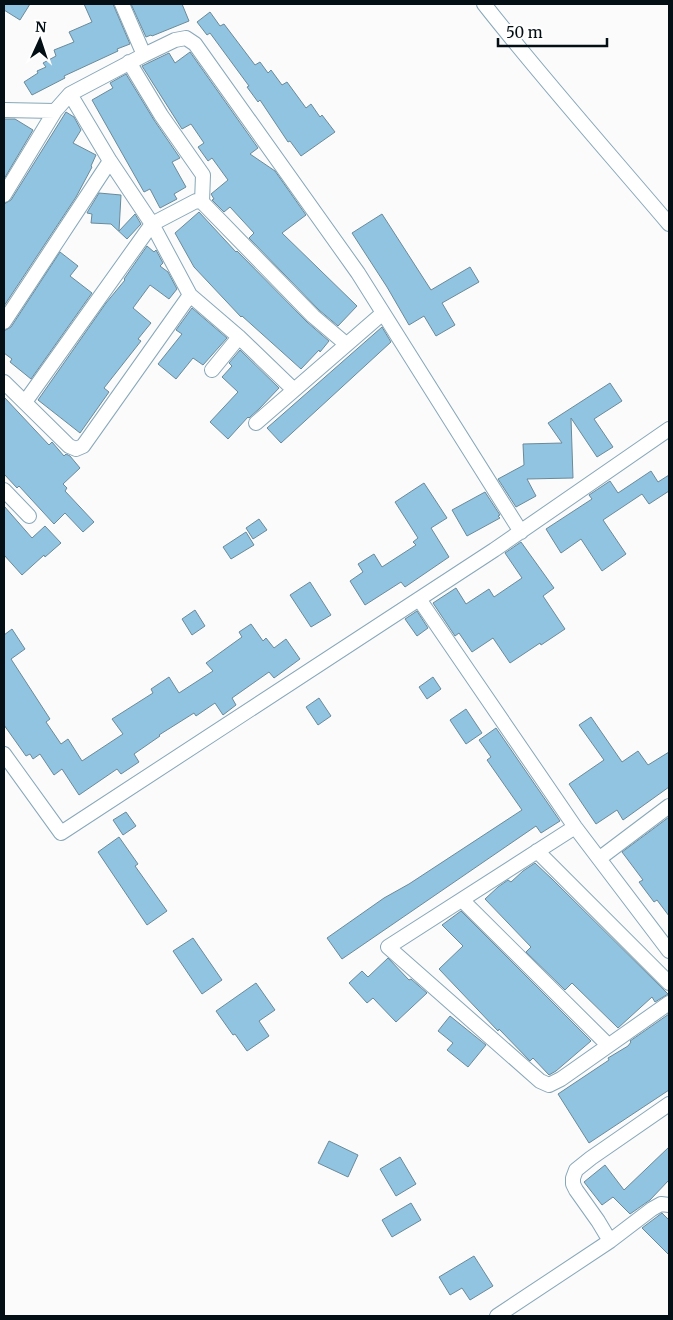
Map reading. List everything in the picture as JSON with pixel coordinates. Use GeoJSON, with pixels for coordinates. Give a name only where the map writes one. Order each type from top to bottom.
{"type":"FeatureCollection","features":[{"type":"Feature","properties":{"kind":"street"},"geometry":{"type":"LineString","coordinates":[[122,4],[144,55]]}},
{"type":"Feature","properties":{"kind":"street"},"geometry":{"type":"LineString","coordinates":[[484,4],[585,127],[669,224]]}},
{"type":"Feature","properties":{"kind":"street"},"geometry":{"type":"LineString","coordinates":[[4,195],[55,111],[70,94],[129,62],[175,40],[186,38],[195,44],[358,273],[521,532]]}},
{"type":"Feature","properties":{"kind":"street"},"geometry":{"type":"LineString","coordinates":[[129,62],[161,115],[203,176],[202,202]]}},
{"type":"Feature","properties":{"kind":"street"},"geometry":{"type":"LineString","coordinates":[[70,94],[110,161],[152,224],[190,294],[239,337],[294,390]]}},
{"type":"Feature","properties":{"kind":"street"},"geometry":{"type":"LineString","coordinates":[[4,110],[16,112],[55,111]]}},
{"type":"Feature","properties":{"kind":"street"},"geometry":{"type":"LineString","coordinates":[[4,322],[110,161]]}},
{"type":"Feature","properties":{"kind":"street"},"geometry":{"type":"LineString","coordinates":[[25,402],[152,224],[196,201],[202,202],[313,316],[346,344]]}},
{"type":"Feature","properties":{"kind":"street"},"geometry":{"type":"LineString","coordinates":[[4,382],[69,446],[76,449],[83,446],[190,294]]}},
{"type":"Feature","properties":{"kind":"street"},"geometry":{"type":"LineString","coordinates":[[256,423],[383,313]]}},
{"type":"Feature","properties":{"kind":"street"},"geometry":{"type":"LineString","coordinates":[[212,370],[239,337]]}},
{"type":"Feature","properties":{"kind":"street"},"geometry":{"type":"LineString","coordinates":[[4,754],[61,833],[521,532],[669,429]]}},
{"type":"Feature","properties":{"kind":"street"},"geometry":{"type":"LineString","coordinates":[[4,490],[29,516]]}},
{"type":"Feature","properties":{"kind":"street"},"geometry":{"type":"LineString","coordinates":[[419,599],[575,827],[669,951]]}},
{"type":"Feature","properties":{"kind":"street"},"geometry":{"type":"LineString","coordinates":[[600,858],[669,807]]}},
{"type":"Feature","properties":{"kind":"street"},"geometry":{"type":"LineString","coordinates":[[575,827],[388,946],[540,1081],[549,1085],[561,1079],[669,1003]]}},
{"type":"Feature","properties":{"kind":"street"},"geometry":{"type":"LineString","coordinates":[[537,852],[669,984]]}},
{"type":"Feature","properties":{"kind":"street"},"geometry":{"type":"LineString","coordinates":[[462,900],[608,1045]]}},
{"type":"Feature","properties":{"kind":"street"},"geometry":{"type":"LineString","coordinates":[[610,1241],[576,1190],[573,1178],[576,1170],[669,1104]]}},
{"type":"Feature","properties":{"kind":"street"},"geometry":{"type":"LineString","coordinates":[[497,1316],[610,1241],[652,1209],[661,1204],[669,1205]]}},
{"type":"Feature","properties":{"kind":"building"},"geometry":{"type":"Polygon","coordinates":[[[4,4],[30,4],[20,20],[4,10],[4,4]]]}},
{"type":"Feature","properties":{"kind":"building"},"geometry":{"type":"Polygon","coordinates":[[[84,4],[113,4],[130,44],[64,76],[65,78],[32,95],[24,82],[38,73],[37,71],[46,67],[43,63],[56,56],[54,50],[74,42],[69,32],[92,22],[84,4]]]}},
{"type":"Feature","properties":{"kind":"building"},"geometry":{"type":"Polygon","coordinates":[[[131,4],[182,4],[189,21],[146,37],[131,4]]]}},
{"type":"Feature","properties":{"kind":"building"},"geometry":{"type":"Polygon","coordinates":[[[210,12],[220,26],[224,24],[255,65],[260,62],[268,73],[271,70],[282,85],[287,82],[306,108],[311,104],[320,117],[322,115],[335,132],[301,156],[290,141],[288,142],[260,100],[258,102],[247,87],[249,86],[210,33],[207,35],[197,22],[210,12]]]}},
{"type":"Feature","properties":{"kind":"building"},"geometry":{"type":"Polygon","coordinates":[[[190,52],[258,148],[250,154],[275,171],[306,215],[282,233],[357,306],[338,326],[319,310],[249,238],[254,233],[230,207],[224,212],[212,200],[214,199],[211,194],[228,180],[212,158],[208,161],[198,147],[204,143],[191,124],[182,129],[142,66],[169,53],[175,63],[190,52]]]}},
{"type":"Feature","properties":{"kind":"building"},"geometry":{"type":"Polygon","coordinates":[[[126,74],[180,158],[172,162],[186,187],[174,194],[177,199],[160,208],[150,189],[144,192],[92,100],[113,88],[110,83],[126,74]]]}},
{"type":"Feature","properties":{"kind":"building"},"geometry":{"type":"Polygon","coordinates":[[[66,112],[74,117],[81,130],[73,143],[96,155],[92,167],[76,197],[4,306],[4,204],[11,200],[66,112]]]}},
{"type":"Feature","properties":{"kind":"building"},"geometry":{"type":"Polygon","coordinates":[[[4,119],[15,119],[33,130],[4,179],[4,119]]]}},
{"type":"Feature","properties":{"kind":"building"},"geometry":{"type":"Polygon","coordinates":[[[99,193],[121,195],[119,231],[135,214],[141,224],[127,239],[111,224],[91,223],[92,214],[87,213],[99,193]]]}},
{"type":"Feature","properties":{"kind":"building"},"geometry":{"type":"Polygon","coordinates":[[[199,212],[236,252],[329,341],[301,369],[241,317],[194,267],[175,233],[199,212]]]}},
{"type":"Feature","properties":{"kind":"building"},"geometry":{"type":"Polygon","coordinates":[[[382,214],[431,290],[470,267],[479,282],[442,303],[455,325],[436,336],[424,316],[409,325],[352,233],[382,214]]]}},
{"type":"Feature","properties":{"kind":"building"},"geometry":{"type":"Polygon","coordinates":[[[147,246],[154,252],[156,250],[163,263],[160,266],[168,272],[177,289],[169,299],[150,285],[133,308],[151,323],[138,339],[141,341],[104,388],[109,392],[80,433],[38,400],[106,303],[125,280],[147,246]]]}},
{"type":"Feature","properties":{"kind":"building"},"geometry":{"type":"Polygon","coordinates":[[[60,252],[78,266],[70,276],[92,293],[31,379],[10,362],[12,359],[4,353],[4,331],[11,327],[60,252]]]}},
{"type":"Feature","properties":{"kind":"building"},"geometry":{"type":"Polygon","coordinates":[[[192,308],[227,338],[203,365],[193,358],[176,379],[158,364],[182,334],[176,330],[192,308]]]}},
{"type":"Feature","properties":{"kind":"building"},"geometry":{"type":"Polygon","coordinates":[[[382,327],[391,342],[281,443],[267,428],[382,327]]]}},
{"type":"Feature","properties":{"kind":"building"},"geometry":{"type":"Polygon","coordinates":[[[240,350],[279,388],[228,439],[210,422],[238,392],[222,377],[232,366],[229,363],[240,350]]]}},
{"type":"Feature","properties":{"kind":"building"},"geometry":{"type":"Polygon","coordinates":[[[610,383],[622,401],[594,419],[613,447],[597,457],[571,418],[573,478],[527,479],[536,496],[516,507],[498,479],[524,465],[523,444],[562,443],[548,423],[610,383]]]}},
{"type":"Feature","properties":{"kind":"building"},"geometry":{"type":"Polygon","coordinates":[[[4,397],[49,445],[52,442],[64,456],[66,454],[70,456],[80,468],[63,484],[67,488],[65,491],[94,522],[83,532],[65,513],[54,524],[19,486],[17,488],[4,474],[4,397]]]}},
{"type":"Feature","properties":{"kind":"building"},"geometry":{"type":"Polygon","coordinates":[[[651,471],[658,482],[669,475],[669,491],[649,504],[642,494],[603,520],[626,554],[602,571],[581,539],[561,553],[546,529],[592,499],[589,495],[610,481],[618,493],[651,471]]]}},
{"type":"Feature","properties":{"kind":"building"},"geometry":{"type":"Polygon","coordinates":[[[424,483],[447,518],[431,528],[449,557],[405,587],[401,582],[365,605],[350,581],[363,572],[358,564],[374,554],[382,567],[416,545],[413,542],[418,538],[395,502],[424,483]]]}},
{"type":"Feature","properties":{"kind":"building"},"geometry":{"type":"Polygon","coordinates":[[[485,492],[500,518],[467,536],[452,510],[485,492]]]}},
{"type":"Feature","properties":{"kind":"building"},"geometry":{"type":"Polygon","coordinates":[[[4,506],[32,538],[45,526],[61,543],[45,557],[44,555],[22,575],[4,555],[4,506]]]}},
{"type":"Feature","properties":{"kind":"building"},"geometry":{"type":"Polygon","coordinates":[[[259,519],[267,530],[253,539],[246,528],[259,519]]]}},
{"type":"Feature","properties":{"kind":"building"},"geometry":{"type":"Polygon","coordinates":[[[246,532],[254,545],[231,559],[223,547],[246,532]]]}},
{"type":"Feature","properties":{"kind":"building"},"geometry":{"type":"Polygon","coordinates":[[[521,542],[554,588],[543,596],[565,629],[510,663],[493,638],[472,652],[459,633],[455,636],[433,603],[456,588],[466,604],[489,589],[494,597],[522,578],[505,553],[521,542]]]}},
{"type":"Feature","properties":{"kind":"building"},"geometry":{"type":"Polygon","coordinates":[[[310,582],[331,615],[311,627],[290,595],[310,582]]]}},
{"type":"Feature","properties":{"kind":"building"},"geometry":{"type":"Polygon","coordinates":[[[195,610],[205,626],[192,635],[182,619],[195,610]]]}},
{"type":"Feature","properties":{"kind":"building"},"geometry":{"type":"Polygon","coordinates":[[[417,611],[428,628],[417,636],[405,619],[417,611]]]}},
{"type":"Feature","properties":{"kind":"building"},"geometry":{"type":"Polygon","coordinates":[[[251,624],[263,641],[266,638],[274,648],[286,639],[300,659],[274,678],[269,672],[232,698],[236,705],[223,715],[215,703],[196,716],[194,713],[159,735],[134,754],[139,762],[121,774],[117,769],[79,795],[62,769],[54,775],[40,754],[33,759],[30,754],[26,756],[4,725],[4,635],[12,629],[25,649],[11,659],[50,719],[46,722],[61,744],[68,739],[82,761],[123,734],[112,719],[153,693],[151,689],[169,677],[179,693],[213,671],[206,663],[242,637],[239,632],[251,624]]]}},
{"type":"Feature","properties":{"kind":"building"},"geometry":{"type":"Polygon","coordinates":[[[433,677],[441,689],[427,699],[419,687],[433,677]]]}},
{"type":"Feature","properties":{"kind":"building"},"geometry":{"type":"Polygon","coordinates":[[[319,698],[331,716],[318,725],[306,707],[319,698]]]}},
{"type":"Feature","properties":{"kind":"building"},"geometry":{"type":"Polygon","coordinates":[[[466,709],[482,733],[466,744],[450,720],[466,709]]]}},
{"type":"Feature","properties":{"kind":"building"},"geometry":{"type":"Polygon","coordinates":[[[591,717],[622,762],[638,751],[648,765],[669,752],[669,787],[623,820],[617,810],[596,824],[569,784],[604,760],[579,725],[591,717]]]}},
{"type":"Feature","properties":{"kind":"building"},"geometry":{"type":"Polygon","coordinates":[[[496,728],[560,821],[541,833],[536,826],[342,959],[327,938],[384,898],[409,884],[522,810],[487,760],[491,757],[479,740],[496,728]]]}},
{"type":"Feature","properties":{"kind":"building"},"geometry":{"type":"Polygon","coordinates":[[[126,812],[136,826],[123,835],[113,820],[126,812]]]}},
{"type":"Feature","properties":{"kind":"building"},"geometry":{"type":"Polygon","coordinates":[[[669,817],[669,916],[657,900],[654,902],[639,882],[643,880],[622,852],[669,817]]]}},
{"type":"Feature","properties":{"kind":"building"},"geometry":{"type":"Polygon","coordinates":[[[119,837],[138,864],[135,866],[167,911],[147,925],[98,852],[119,837]]]}},
{"type":"Feature","properties":{"kind":"building"},"geometry":{"type":"Polygon","coordinates":[[[535,863],[668,994],[655,1002],[652,997],[618,1028],[572,983],[565,990],[526,952],[531,947],[485,899],[498,887],[508,880],[511,882],[535,863]]]}},
{"type":"Feature","properties":{"kind":"building"},"geometry":{"type":"Polygon","coordinates":[[[461,911],[591,1041],[549,1075],[533,1058],[530,1061],[499,1029],[498,1031],[439,969],[463,946],[442,925],[461,911]]]}},
{"type":"Feature","properties":{"kind":"building"},"geometry":{"type":"Polygon","coordinates":[[[193,938],[222,980],[202,994],[173,951],[193,938]]]}},
{"type":"Feature","properties":{"kind":"building"},"geometry":{"type":"Polygon","coordinates":[[[388,958],[409,980],[411,979],[427,993],[396,1022],[373,998],[367,1003],[349,983],[362,971],[368,977],[388,958]]]}},
{"type":"Feature","properties":{"kind":"building"},"geometry":{"type":"Polygon","coordinates":[[[256,983],[275,1010],[259,1021],[269,1036],[247,1051],[216,1011],[256,983]]]}},
{"type":"Feature","properties":{"kind":"building"},"geometry":{"type":"Polygon","coordinates":[[[669,1014],[669,1090],[589,1143],[558,1094],[609,1060],[608,1058],[628,1046],[630,1041],[669,1014]]]}},
{"type":"Feature","properties":{"kind":"building"},"geometry":{"type":"Polygon","coordinates":[[[450,1016],[486,1045],[468,1067],[447,1050],[453,1043],[438,1031],[450,1016]]]}},
{"type":"Feature","properties":{"kind":"building"},"geometry":{"type":"Polygon","coordinates":[[[329,1141],[358,1155],[348,1177],[318,1163],[329,1141]]]}},
{"type":"Feature","properties":{"kind":"building"},"geometry":{"type":"Polygon","coordinates":[[[669,1147],[669,1180],[650,1200],[630,1214],[613,1197],[602,1205],[584,1182],[605,1165],[624,1190],[669,1147]]]}},
{"type":"Feature","properties":{"kind":"building"},"geometry":{"type":"Polygon","coordinates":[[[400,1157],[416,1184],[396,1196],[380,1169],[400,1157]]]}},
{"type":"Feature","properties":{"kind":"building"},"geometry":{"type":"Polygon","coordinates":[[[411,1203],[421,1220],[392,1237],[382,1220],[411,1203]]]}},
{"type":"Feature","properties":{"kind":"building"},"geometry":{"type":"Polygon","coordinates":[[[662,1213],[669,1220],[669,1255],[642,1228],[662,1213]]]}},
{"type":"Feature","properties":{"kind":"building"},"geometry":{"type":"Polygon","coordinates":[[[474,1256],[493,1286],[470,1300],[462,1288],[450,1295],[439,1277],[474,1256]]]}}]}
